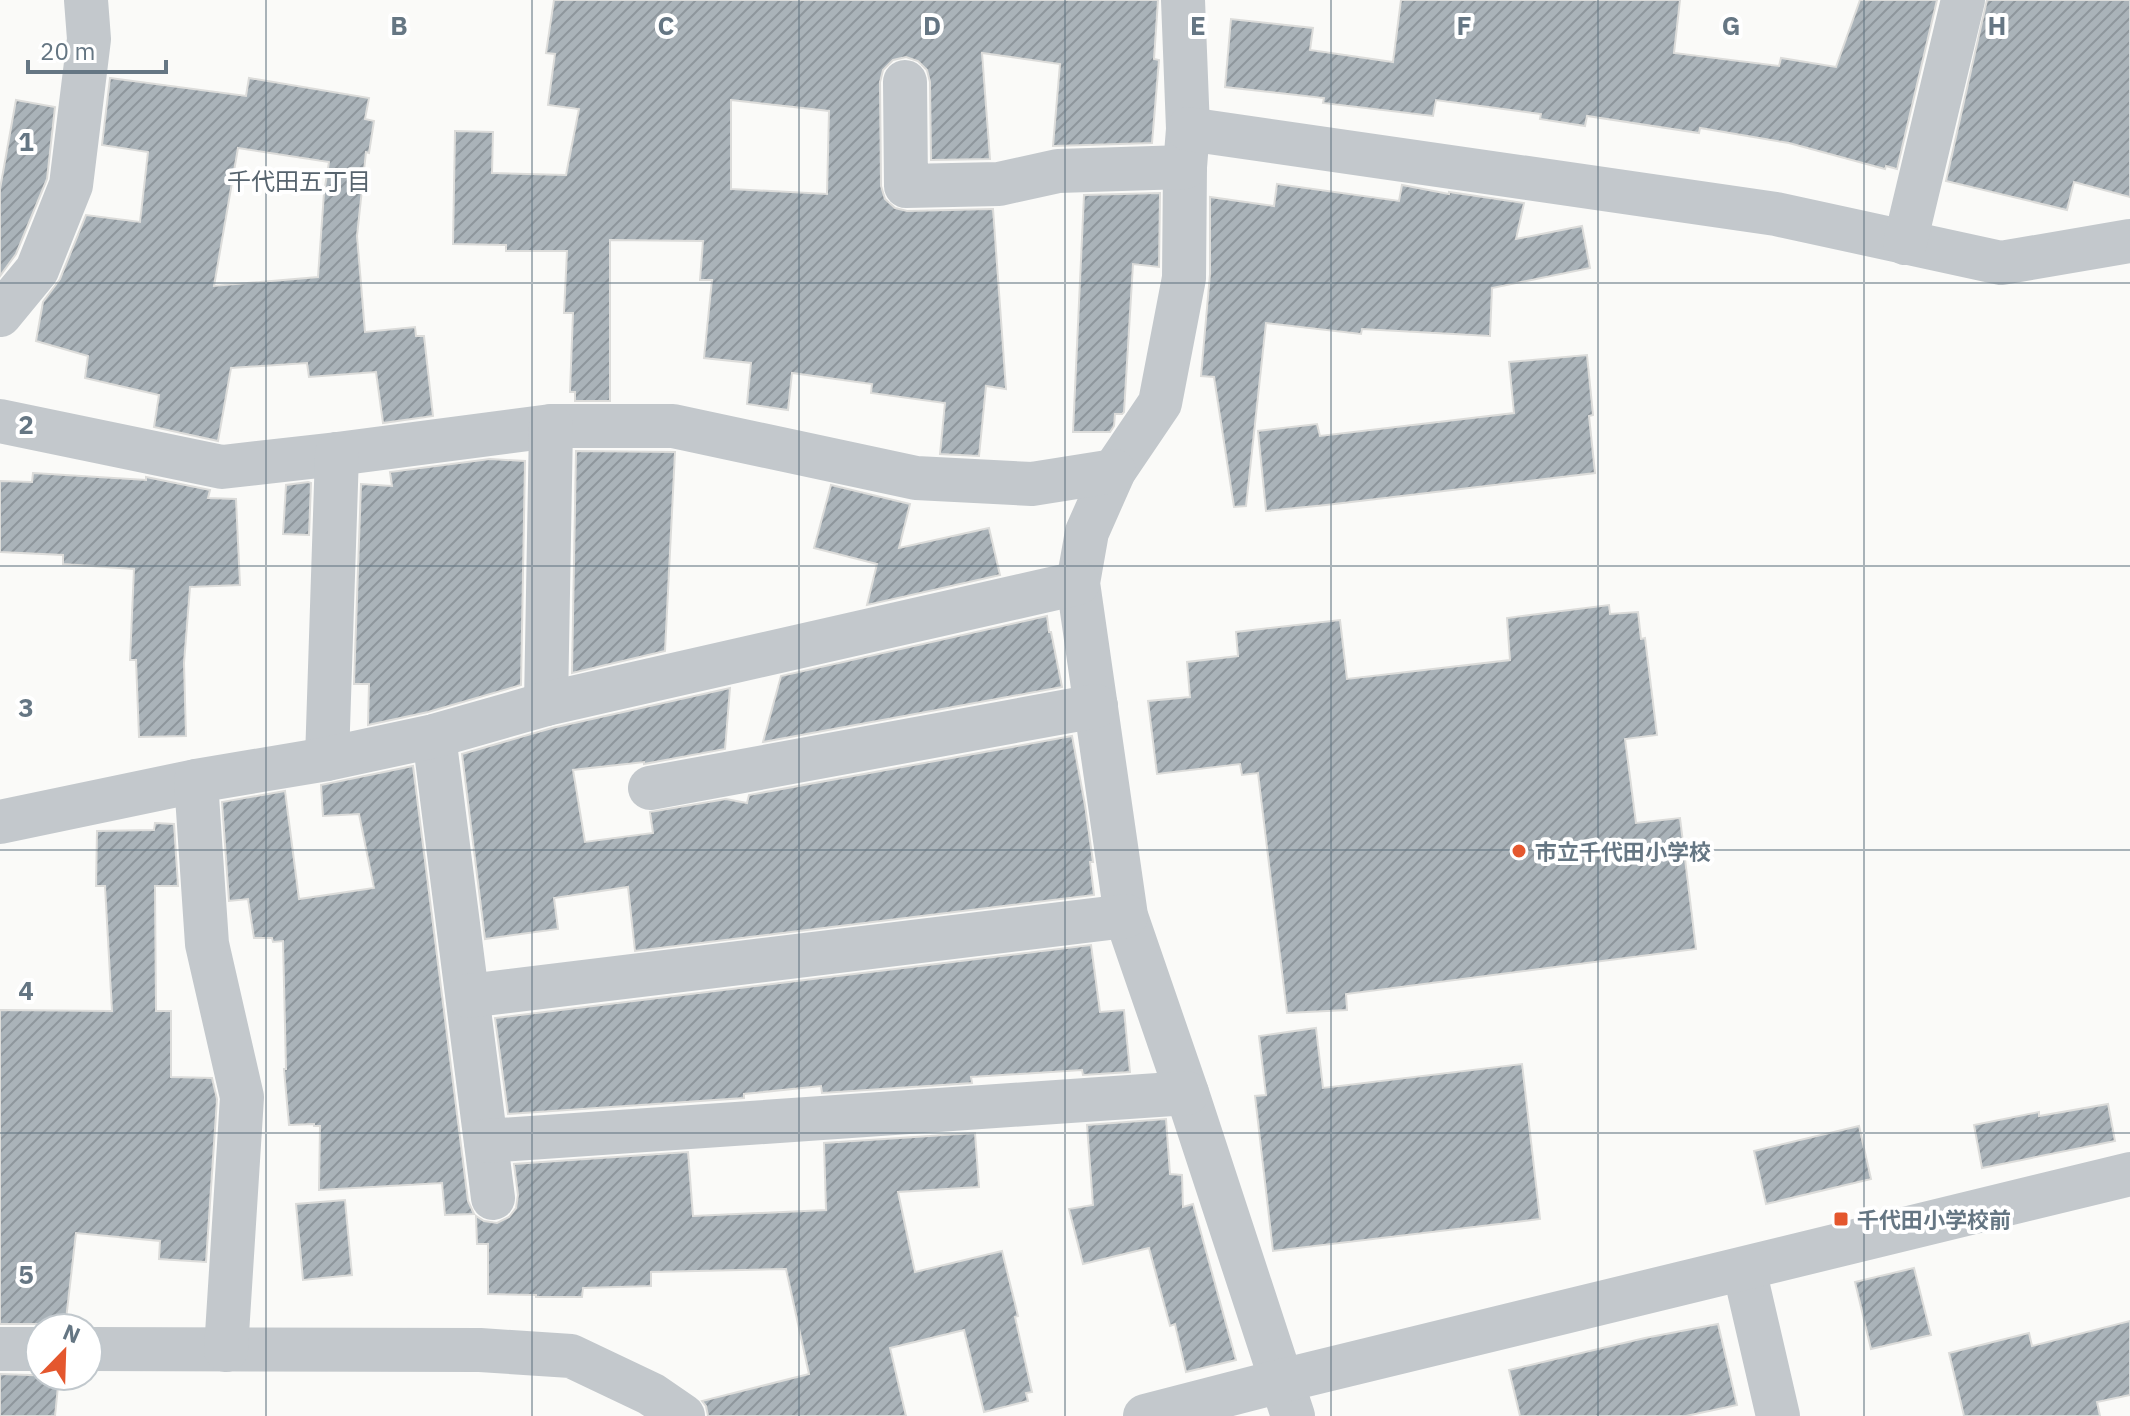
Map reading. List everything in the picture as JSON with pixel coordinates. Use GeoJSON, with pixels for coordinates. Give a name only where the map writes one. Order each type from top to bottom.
{"type":"FeatureCollection","features":[{"type":"Feature","properties":{"kind":"street"},"geometry":{"type":"LineString","coordinates":[[0,315],[37,270],[71,185],[89,39],[86,0]]}},
{"type":"Feature","properties":{"kind":"street"},"geometry":{"type":"LineString","coordinates":[[1183,0],[1187,148],[1184,278],[1160,403],[1114,471],[1087,532],[1078,583],[1126,916],[1287,1398]]}},
{"type":"Feature","properties":{"kind":"street"},"geometry":{"type":"LineString","coordinates":[[1905,243],[1963,0]]}},
{"type":"Feature","properties":{"kind":"street"},"geometry":{"type":"LineString","coordinates":[[905,82],[906,186],[999,184],[1187,148],[1776,214],[2001,263],[2130,241]]}},
{"type":"Feature","properties":{"kind":"street"},"geometry":{"type":"LineString","coordinates":[[0,421],[222,467],[551,426],[673,426],[916,478],[1032,484],[1114,471]]}},
{"type":"Feature","properties":{"kind":"street"},"geometry":{"type":"LineString","coordinates":[[546,704],[551,426]]}},
{"type":"Feature","properties":{"kind":"street"},"geometry":{"type":"LineString","coordinates":[[327,759],[337,454]]}},
{"type":"Feature","properties":{"kind":"street"},"geometry":{"type":"LineString","coordinates":[[0,822],[434,736],[546,704],[1078,583]]}},
{"type":"Feature","properties":{"kind":"street"},"geometry":{"type":"LineString","coordinates":[[650,788],[1096,706]]}},
{"type":"Feature","properties":{"kind":"street"},"geometry":{"type":"LineString","coordinates":[[434,736],[493,1198]]}},
{"type":"Feature","properties":{"kind":"street"},"geometry":{"type":"LineString","coordinates":[[196,781],[207,944],[242,1097],[226,1350]]}},
{"type":"Feature","properties":{"kind":"street"},"geometry":{"type":"LineString","coordinates":[[468,996],[1126,916]]}},
{"type":"Feature","properties":{"kind":"street"},"geometry":{"type":"LineString","coordinates":[[486,1141],[1187,1093]]}},
{"type":"Feature","properties":{"kind":"street"},"geometry":{"type":"LineString","coordinates":[[1145,1416],[1287,1398],[1744,1269],[2130,1174]]}},
{"type":"Feature","properties":{"kind":"street"},"geometry":{"type":"LineString","coordinates":[[1744,1269],[1778,1416]]}},
{"type":"Feature","properties":{"kind":"street"},"geometry":{"type":"LineString","coordinates":[[0,1349],[24,1349]]}},
{"type":"Feature","properties":{"kind":"street"},"geometry":{"type":"LineString","coordinates":[[104,1349],[480,1350],[571,1356],[651,1394],[683,1416]]}},
{"type":"Feature","properties":{"kind":"building"},"geometry":{"type":"Polygon","coordinates":[[[554,0],[1158,0],[1154,59],[1159,60],[1152,143],[1053,146],[1060,64],[982,53],[990,159],[931,160],[930,82],[927,70],[918,61],[906,57],[893,60],[883,70],[880,82],[881,186],[885,199],[895,208],[907,211],[993,209],[1006,389],[986,386],[979,456],[940,454],[945,403],[871,393],[872,384],[792,373],[788,410],[747,404],[751,363],[704,358],[712,280],[700,280],[703,241],[610,240],[610,401],[575,401],[575,392],[570,392],[573,313],[564,313],[567,251],[506,251],[506,245],[453,244],[455,131],[493,132],[492,173],[566,175],[579,109],[548,105],[555,54],[546,53],[554,0]],[[731,100],[731,189],[827,194],[829,111],[731,100]]]}},
{"type":"Feature","properties":{"kind":"building"},"geometry":{"type":"Polygon","coordinates":[[[1401,0],[1680,0],[1674,53],[1779,66],[1781,58],[1836,67],[1860,0],[1937,0],[1897,169],[1886,166],[1885,169],[1789,143],[1700,128],[1699,133],[1587,116],[1585,126],[1540,119],[1541,114],[1436,100],[1433,116],[1323,103],[1324,98],[1225,87],[1231,19],[1313,28],[1310,50],[1393,62],[1401,0]]]}},
{"type":"Feature","properties":{"kind":"building"},"geometry":{"type":"Polygon","coordinates":[[[1987,0],[2130,0],[2130,197],[2074,182],[2067,210],[1946,181],[1987,0]]]}},
{"type":"Feature","properties":{"kind":"building"},"geometry":{"type":"Polygon","coordinates":[[[110,78],[246,96],[249,78],[369,98],[365,119],[374,121],[369,153],[366,152],[357,236],[365,332],[415,327],[416,336],[424,336],[433,416],[383,423],[376,372],[309,377],[307,363],[231,368],[218,441],[154,427],[159,395],[85,378],[88,356],[36,341],[43,302],[60,279],[86,215],[140,222],[148,152],[102,145],[110,78]],[[238,148],[214,286],[318,277],[329,162],[238,148]]]}},
{"type":"Feature","properties":{"kind":"building"},"geometry":{"type":"Polygon","coordinates":[[[16,100],[55,107],[47,179],[16,254],[0,276],[0,189],[16,100]]]}},
{"type":"Feature","properties":{"kind":"building"},"geometry":{"type":"Polygon","coordinates":[[[1277,184],[1399,201],[1402,185],[1524,203],[1516,239],[1582,226],[1590,268],[1492,288],[1490,336],[1362,329],[1361,334],[1266,323],[1246,506],[1234,507],[1214,377],[1201,376],[1210,274],[1210,197],[1274,206],[1277,184]]]}},
{"type":"Feature","properties":{"kind":"building"},"geometry":{"type":"Polygon","coordinates":[[[1160,193],[1159,267],[1133,264],[1124,412],[1115,414],[1110,432],[1073,432],[1084,195],[1160,193]]]}},
{"type":"Feature","properties":{"kind":"building"},"geometry":{"type":"Polygon","coordinates":[[[1587,355],[1595,473],[1266,511],[1258,431],[1317,424],[1320,436],[1514,413],[1509,362],[1587,355]]]}},
{"type":"Feature","properties":{"kind":"building"},"geometry":{"type":"Polygon","coordinates":[[[576,451],[675,452],[665,651],[572,673],[576,451]]]}},
{"type":"Feature","properties":{"kind":"building"},"geometry":{"type":"Polygon","coordinates":[[[490,459],[525,461],[521,685],[428,712],[368,725],[369,684],[354,684],[361,484],[392,486],[390,472],[490,459]]]}},
{"type":"Feature","properties":{"kind":"building"},"geometry":{"type":"Polygon","coordinates":[[[33,473],[146,480],[146,477],[210,490],[208,498],[236,499],[240,585],[190,587],[184,663],[186,736],[139,737],[136,660],[130,660],[134,569],[63,564],[63,555],[0,552],[0,481],[32,482],[33,473]]]}},
{"type":"Feature","properties":{"kind":"building"},"geometry":{"type":"Polygon","coordinates":[[[311,483],[309,535],[283,534],[286,485],[311,483]]]}},
{"type":"Feature","properties":{"kind":"building"},"geometry":{"type":"Polygon","coordinates":[[[831,485],[910,504],[899,548],[989,528],[1000,575],[867,605],[877,564],[814,548],[831,485]]]}},
{"type":"Feature","properties":{"kind":"building"},"geometry":{"type":"Polygon","coordinates":[[[1609,605],[1610,614],[1638,612],[1641,639],[1645,638],[1657,735],[1625,739],[1636,823],[1680,818],[1696,949],[1346,994],[1347,1010],[1287,1013],[1258,773],[1242,775],[1240,764],[1157,774],[1148,701],[1190,697],[1187,662],[1238,656],[1236,632],[1340,620],[1347,679],[1510,660],[1507,618],[1609,605]]]}},
{"type":"Feature","properties":{"kind":"building"},"geometry":{"type":"Polygon","coordinates":[[[1047,616],[1062,687],[763,742],[781,676],[1047,616]]]}},
{"type":"Feature","properties":{"kind":"building"},"geometry":{"type":"Polygon","coordinates":[[[730,688],[725,749],[644,764],[573,770],[585,842],[653,833],[650,812],[726,799],[747,803],[749,795],[1072,736],[1093,862],[1090,862],[1094,895],[635,951],[628,887],[554,898],[558,929],[485,939],[462,754],[552,728],[730,688]]]}},
{"type":"Feature","properties":{"kind":"building"},"geometry":{"type":"Polygon","coordinates":[[[413,766],[468,1201],[474,1214],[445,1215],[442,1183],[319,1190],[320,1126],[289,1125],[284,1069],[283,941],[254,938],[248,899],[229,901],[222,802],[285,791],[299,899],[374,888],[359,814],[323,816],[321,785],[413,766]]]}},
{"type":"Feature","properties":{"kind":"building"},"geometry":{"type":"Polygon","coordinates":[[[155,823],[174,824],[178,886],[155,886],[156,1011],[171,1011],[171,1077],[212,1078],[217,1099],[206,1262],[159,1259],[160,1241],[76,1233],[67,1312],[24,1312],[24,1324],[0,1324],[0,1010],[112,1011],[105,886],[96,886],[97,831],[154,830],[155,823]]]}},
{"type":"Feature","properties":{"kind":"building"},"geometry":{"type":"Polygon","coordinates":[[[1091,945],[1100,1012],[1124,1010],[1130,1072],[1083,1075],[1082,1070],[971,1077],[972,1083],[822,1093],[821,1086],[744,1094],[744,1098],[508,1114],[495,1018],[1091,945]]]}},
{"type":"Feature","properties":{"kind":"building"},"geometry":{"type":"Polygon","coordinates":[[[1316,1028],[1323,1088],[1522,1064],[1540,1219],[1273,1251],[1255,1096],[1266,1095],[1259,1036],[1316,1028]]]}},
{"type":"Feature","properties":{"kind":"building"},"geometry":{"type":"Polygon","coordinates":[[[2108,1104],[2115,1141],[1982,1168],[1974,1125],[2039,1112],[2039,1116],[2108,1104]]]}},
{"type":"Feature","properties":{"kind":"building"},"geometry":{"type":"Polygon","coordinates":[[[1166,1119],[1170,1174],[1182,1175],[1183,1207],[1193,1204],[1236,1360],[1186,1372],[1175,1324],[1170,1326],[1149,1248],[1083,1264],[1069,1209],[1093,1205],[1087,1125],[1166,1119]]]}},
{"type":"Feature","properties":{"kind":"building"},"geometry":{"type":"Polygon","coordinates":[[[1859,1126],[1871,1179],[1766,1204],[1754,1151],[1859,1126]]]}},
{"type":"Feature","properties":{"kind":"building"},"geometry":{"type":"Polygon","coordinates":[[[975,1133],[979,1187],[898,1192],[915,1272],[1002,1251],[1032,1392],[1026,1393],[1028,1401],[984,1412],[964,1330],[890,1348],[906,1416],[708,1416],[702,1401],[809,1374],[786,1269],[651,1272],[651,1286],[583,1288],[582,1297],[488,1294],[488,1244],[477,1244],[476,1216],[497,1223],[509,1217],[516,1208],[518,1195],[514,1164],[688,1152],[693,1216],[826,1210],[824,1143],[975,1133]]]}},
{"type":"Feature","properties":{"kind":"building"},"geometry":{"type":"Polygon","coordinates":[[[345,1200],[352,1275],[303,1280],[296,1204],[345,1200]]]}},
{"type":"Feature","properties":{"kind":"building"},"geometry":{"type":"Polygon","coordinates":[[[1914,1268],[1931,1335],[1871,1349],[1855,1282],[1914,1268]]]}},
{"type":"Feature","properties":{"kind":"building"},"geometry":{"type":"Polygon","coordinates":[[[2130,1321],[2130,1395],[2097,1402],[2100,1416],[1964,1416],[1949,1353],[2029,1333],[2032,1346],[2130,1321]]]}},
{"type":"Feature","properties":{"kind":"building"},"geometry":{"type":"Polygon","coordinates":[[[1718,1324],[1737,1405],[1686,1416],[1520,1416],[1509,1370],[1718,1324]]]}},
{"type":"Feature","properties":{"kind":"building"},"geometry":{"type":"Polygon","coordinates":[[[0,1374],[24,1375],[24,1392],[57,1392],[55,1416],[0,1416],[0,1374]]]}},
{"type":"Feature","properties":{"kind":"place","name":"市立千代田小学校"},"geometry":{"type":"Point","coordinates":[1519,851]}},
{"type":"Feature","properties":{"kind":"place","name":"千代田小学校前"},"geometry":{"type":"Point","coordinates":[1841,1219]}},
{"type":"Feature","properties":{"kind":"district","name":"千代田五丁目"},"geometry":{"type":"Point","coordinates":[299,181]}}]}
